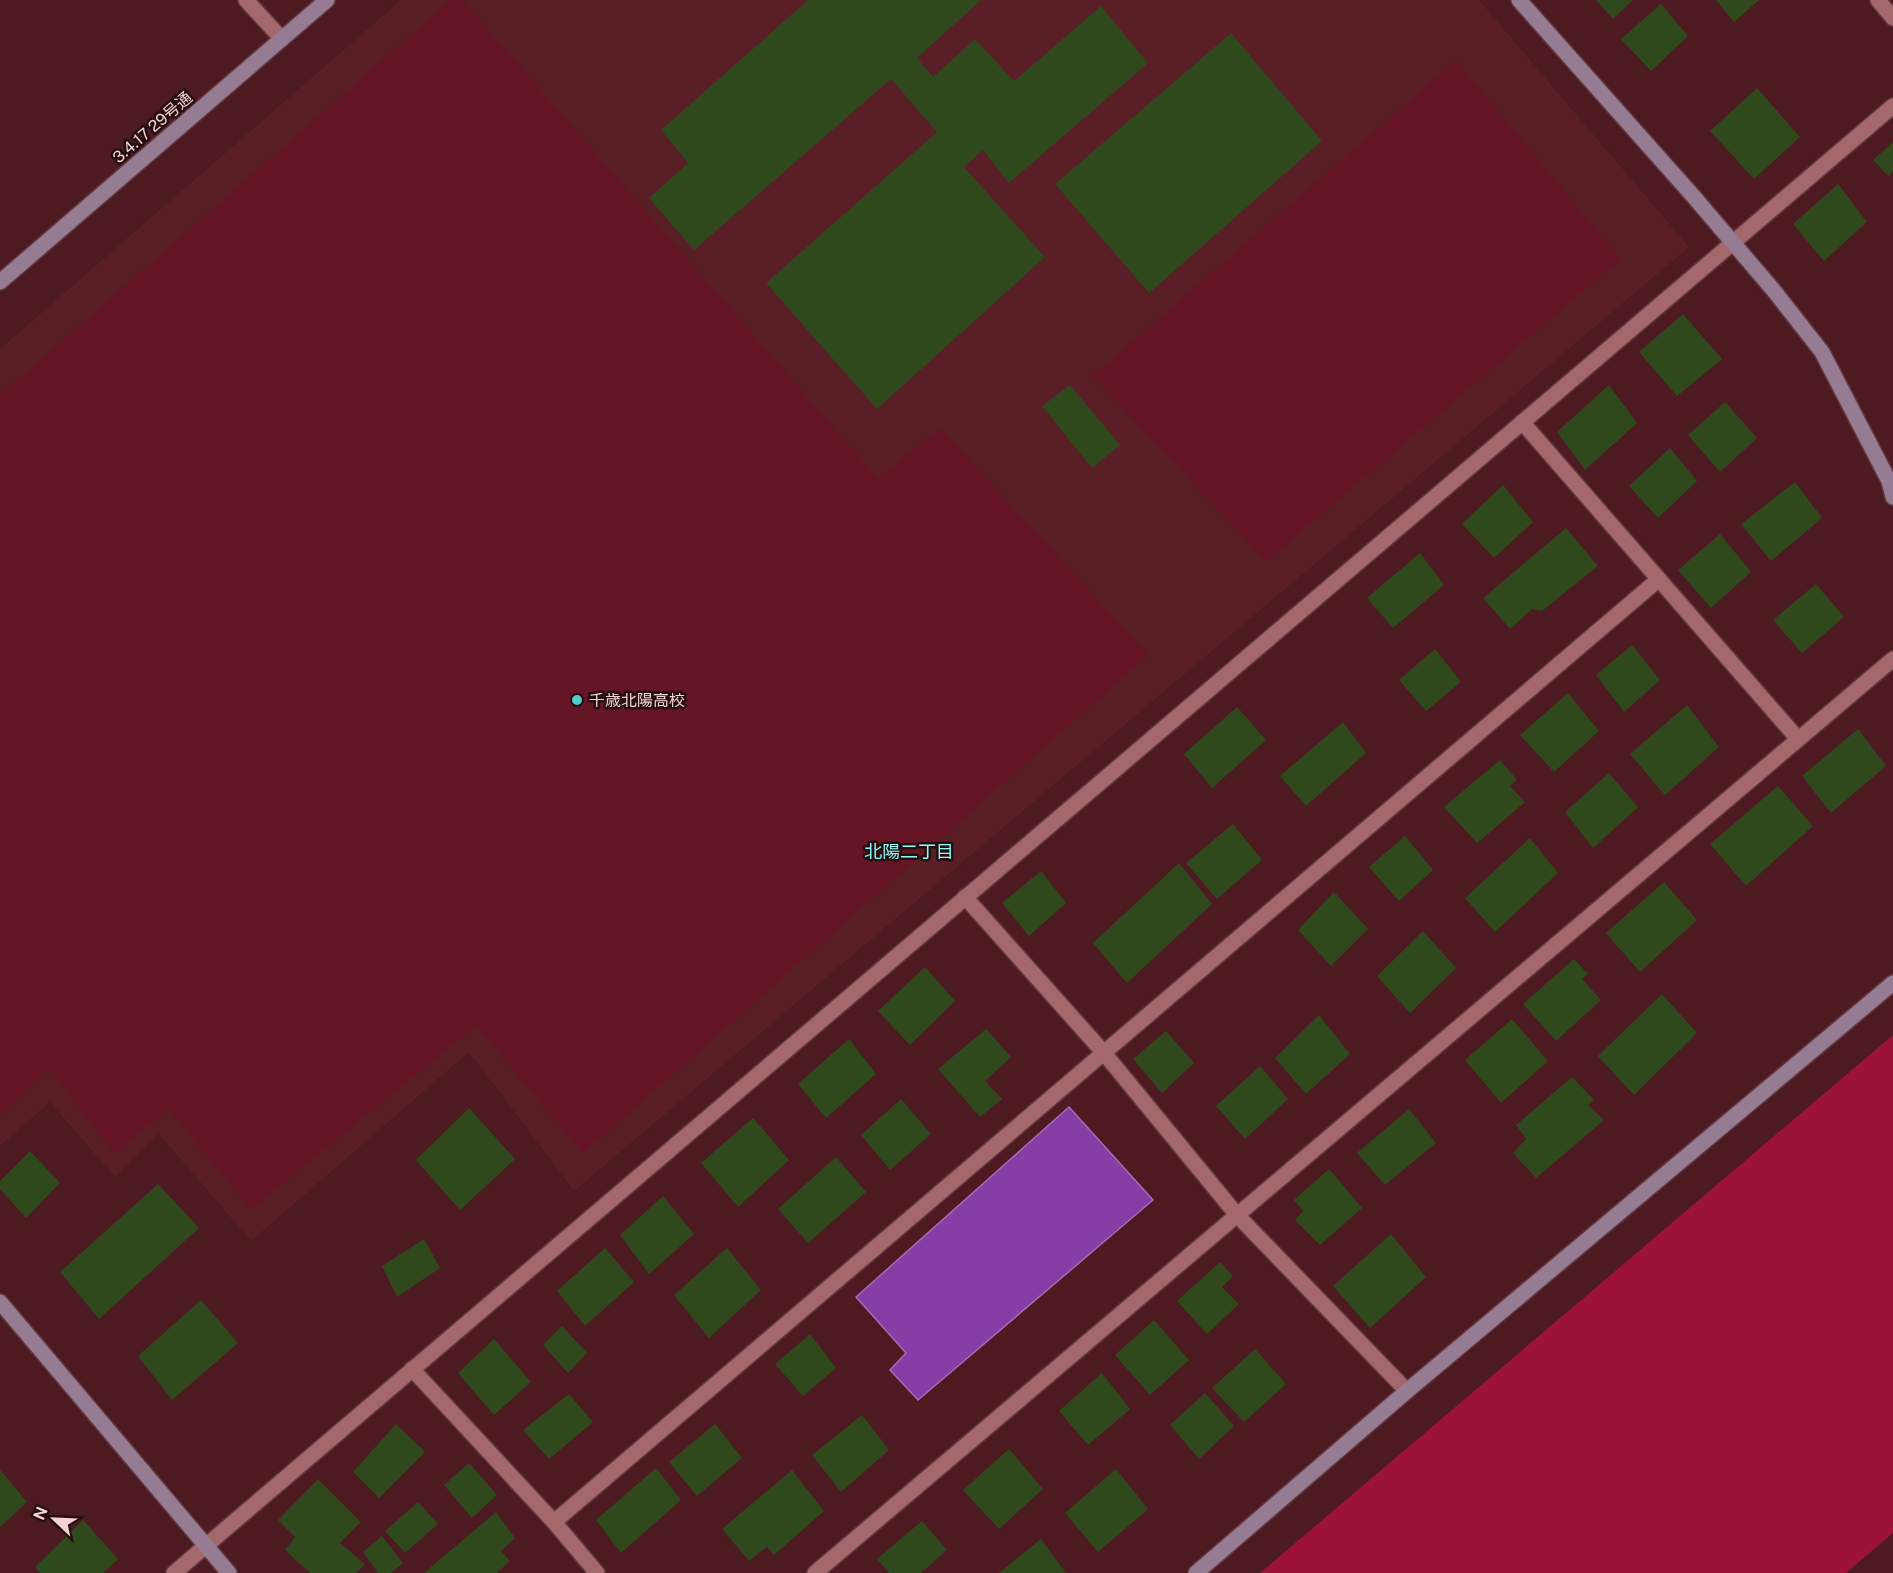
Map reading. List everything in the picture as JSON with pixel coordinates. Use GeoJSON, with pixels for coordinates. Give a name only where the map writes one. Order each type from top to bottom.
{"type":"FeatureCollection","features":[{"type":"Feature","properties":{"kind":"street"},"geometry":{"type":"LineString","coordinates":[[246,0],[282,39]]}},
{"type":"Feature","properties":{"kind":"street","name":"3.4.17 29号通"},"geometry":{"type":"LineString","coordinates":[[0,282],[327,0]]}},
{"type":"Feature","properties":{"kind":"street"},"geometry":{"type":"LineString","coordinates":[[1519,0],[1732,242],[1822,352],[1889,481],[1893,497]]}},
{"type":"Feature","properties":{"kind":"street"},"geometry":{"type":"LineString","coordinates":[[1878,0],[1893,18]]}},
{"type":"Feature","properties":{"kind":"street"},"geometry":{"type":"LineString","coordinates":[[174,1573],[1893,106]]}},
{"type":"Feature","properties":{"kind":"street"},"geometry":{"type":"LineString","coordinates":[[1522,422],[1798,739]]}},
{"type":"Feature","properties":{"kind":"street"},"geometry":{"type":"LineString","coordinates":[[554,1522],[1659,579]]}},
{"type":"Feature","properties":{"kind":"street"},"geometry":{"type":"LineString","coordinates":[[815,1573],[1893,659]]}},
{"type":"Feature","properties":{"kind":"street"},"geometry":{"type":"LineString","coordinates":[[964,897],[1104,1053],[1237,1215],[1407,1391]]}},
{"type":"Feature","properties":{"kind":"street"},"geometry":{"type":"LineString","coordinates":[[1196,1573],[1407,1391],[1893,983]]}},
{"type":"Feature","properties":{"kind":"street"},"geometry":{"type":"LineString","coordinates":[[0,1302],[229,1573]]}},
{"type":"Feature","properties":{"kind":"street"},"geometry":{"type":"LineString","coordinates":[[412,1369],[554,1522],[597,1573]]}},
{"type":"Feature","properties":{"kind":"shaded area","name":"千歳北陽高校"},"geometry":{"type":"Polygon","coordinates":[[[401,0],[1479,0],[1689,247],[574,1191],[469,1052],[251,1241],[159,1134],[115,1177],[50,1102],[0,1146],[0,349],[401,0]]]}},
{"type":"Feature","properties":{"kind":"shaded area","name":"千歳北陽高校"},"geometry":{"type":"Polygon","coordinates":[[[451,0],[462,0],[878,479],[940,428],[1148,655],[583,1153],[476,1025],[251,1209],[169,1109],[114,1153],[49,1068],[0,1115],[0,396],[451,0]]]}},
{"type":"Feature","properties":{"kind":"shaded area"},"geometry":{"type":"Polygon","coordinates":[[[1456,61],[1620,259],[1266,561],[1093,376],[1456,61]]]}},
{"type":"Feature","properties":{"kind":"shaded area"},"geometry":{"type":"Polygon","coordinates":[[[1893,1035],[1893,1533],[1846,1573],[1260,1573],[1893,1035]]]}},
{"type":"Feature","properties":{"kind":"shaded area"},"geometry":{"type":"Polygon","coordinates":[[[1069,1107],[1153,1200],[918,1400],[890,1370],[906,1353],[856,1297],[1069,1107]]]}},
{"type":"Feature","properties":{"kind":"building"},"geometry":{"type":"Polygon","coordinates":[[[808,0],[981,0],[917,58],[933,77],[975,39],[1014,81],[1101,6],[1148,63],[1009,183],[983,150],[964,167],[1045,257],[877,409],[766,283],[937,132],[891,79],[694,250],[649,198],[688,163],[661,130],[808,0]]]}},
{"type":"Feature","properties":{"kind":"building"},"geometry":{"type":"Polygon","coordinates":[[[1596,0],[1633,0],[1613,19],[1596,0]]]}},
{"type":"Feature","properties":{"kind":"building"},"geometry":{"type":"Polygon","coordinates":[[[1716,0],[1759,0],[1734,22],[1716,0]]]}},
{"type":"Feature","properties":{"kind":"building"},"geometry":{"type":"Polygon","coordinates":[[[1661,4],[1688,36],[1651,71],[1621,39],[1661,4]]]}},
{"type":"Feature","properties":{"kind":"building"},"geometry":{"type":"Polygon","coordinates":[[[1231,33],[1322,141],[1149,293],[1055,184],[1231,33]]]}},
{"type":"Feature","properties":{"kind":"building"},"geometry":{"type":"Polygon","coordinates":[[[1757,88],[1800,137],[1754,179],[1710,131],[1757,88]]]}},
{"type":"Feature","properties":{"kind":"building"},"geometry":{"type":"Polygon","coordinates":[[[1893,142],[1893,171],[1888,176],[1873,160],[1893,142]]]}},
{"type":"Feature","properties":{"kind":"building"},"geometry":{"type":"Polygon","coordinates":[[[1838,184],[1867,222],[1824,261],[1793,224],[1838,184]]]}},
{"type":"Feature","properties":{"kind":"building"},"geometry":{"type":"Polygon","coordinates":[[[1683,314],[1722,359],[1677,396],[1639,352],[1683,314]]]}},
{"type":"Feature","properties":{"kind":"building"},"geometry":{"type":"Polygon","coordinates":[[[1070,385],[1120,445],[1092,468],[1042,406],[1070,385]]]}},
{"type":"Feature","properties":{"kind":"building"},"geometry":{"type":"Polygon","coordinates":[[[1609,385],[1637,423],[1585,470],[1557,432],[1609,385]]]}},
{"type":"Feature","properties":{"kind":"building"},"geometry":{"type":"Polygon","coordinates":[[[1725,402],[1757,438],[1720,472],[1688,435],[1725,402]]]}},
{"type":"Feature","properties":{"kind":"building"},"geometry":{"type":"Polygon","coordinates":[[[1670,448],[1697,481],[1658,518],[1629,486],[1670,448]]]}},
{"type":"Feature","properties":{"kind":"building"},"geometry":{"type":"Polygon","coordinates":[[[1795,482],[1822,518],[1771,561],[1741,524],[1795,482]]]}},
{"type":"Feature","properties":{"kind":"building"},"geometry":{"type":"Polygon","coordinates":[[[1503,485],[1533,522],[1494,558],[1462,524],[1503,485]]]}},
{"type":"Feature","properties":{"kind":"building"},"geometry":{"type":"Polygon","coordinates":[[[1566,528],[1598,566],[1542,611],[1532,609],[1510,629],[1483,598],[1566,528]]]}},
{"type":"Feature","properties":{"kind":"building"},"geometry":{"type":"Polygon","coordinates":[[[1720,534],[1751,572],[1711,608],[1678,570],[1720,534]]]}},
{"type":"Feature","properties":{"kind":"building"},"geometry":{"type":"Polygon","coordinates":[[[1420,553],[1444,585],[1393,628],[1367,598],[1420,553]]]}},
{"type":"Feature","properties":{"kind":"building"},"geometry":{"type":"Polygon","coordinates":[[[1816,584],[1844,617],[1802,653],[1773,620],[1816,584]]]}},
{"type":"Feature","properties":{"kind":"building"},"geometry":{"type":"Polygon","coordinates":[[[1632,645],[1660,680],[1624,712],[1596,675],[1632,645]]]}},
{"type":"Feature","properties":{"kind":"building"},"geometry":{"type":"Polygon","coordinates":[[[1435,649],[1461,682],[1426,711],[1399,680],[1435,649]]]}},
{"type":"Feature","properties":{"kind":"building"},"geometry":{"type":"Polygon","coordinates":[[[1568,693],[1599,731],[1554,772],[1520,735],[1568,693]]]}},
{"type":"Feature","properties":{"kind":"building"},"geometry":{"type":"Polygon","coordinates":[[[1687,705],[1719,747],[1665,795],[1630,754],[1687,705]]]}},
{"type":"Feature","properties":{"kind":"building"},"geometry":{"type":"Polygon","coordinates":[[[1237,707],[1266,740],[1212,788],[1184,754],[1237,707]]]}},
{"type":"Feature","properties":{"kind":"building"},"geometry":{"type":"Polygon","coordinates":[[[1343,722],[1366,753],[1306,806],[1280,776],[1343,722]]]}},
{"type":"Feature","properties":{"kind":"building"},"geometry":{"type":"Polygon","coordinates":[[[1858,729],[1886,766],[1831,813],[1802,776],[1858,729]]]}},
{"type":"Feature","properties":{"kind":"building"},"geometry":{"type":"Polygon","coordinates":[[[1500,760],[1517,780],[1510,786],[1525,802],[1477,843],[1444,807],[1500,760]]]}},
{"type":"Feature","properties":{"kind":"building"},"geometry":{"type":"Polygon","coordinates":[[[1609,773],[1638,807],[1593,848],[1565,812],[1609,773]]]}},
{"type":"Feature","properties":{"kind":"building"},"geometry":{"type":"Polygon","coordinates":[[[1778,786],[1813,826],[1746,886],[1710,844],[1778,786]]]}},
{"type":"Feature","properties":{"kind":"building"},"geometry":{"type":"Polygon","coordinates":[[[1233,824],[1262,860],[1217,899],[1186,863],[1233,824]]]}},
{"type":"Feature","properties":{"kind":"building"},"geometry":{"type":"Polygon","coordinates":[[[1405,836],[1433,870],[1399,901],[1369,867],[1405,836]]]}},
{"type":"Feature","properties":{"kind":"building"},"geometry":{"type":"Polygon","coordinates":[[[1530,838],[1558,873],[1495,932],[1465,898],[1530,838]]]}},
{"type":"Feature","properties":{"kind":"building"},"geometry":{"type":"Polygon","coordinates":[[[1179,863],[1212,904],[1127,983],[1093,943],[1179,863]]]}},
{"type":"Feature","properties":{"kind":"building"},"geometry":{"type":"Polygon","coordinates":[[[1041,871],[1066,903],[1029,936],[1002,903],[1041,871]]]}},
{"type":"Feature","properties":{"kind":"building"},"geometry":{"type":"Polygon","coordinates":[[[1664,882],[1697,920],[1640,972],[1606,933],[1664,882]]]}},
{"type":"Feature","properties":{"kind":"building"},"geometry":{"type":"Polygon","coordinates":[[[1334,892],[1368,929],[1331,966],[1298,930],[1334,892]]]}},
{"type":"Feature","properties":{"kind":"building"},"geometry":{"type":"Polygon","coordinates":[[[1423,931],[1456,968],[1410,1013],[1377,976],[1423,931]]]}},
{"type":"Feature","properties":{"kind":"building"},"geometry":{"type":"Polygon","coordinates":[[[1574,959],[1588,974],[1582,979],[1601,1000],[1556,1041],[1523,1004],[1574,959]]]}},
{"type":"Feature","properties":{"kind":"building"},"geometry":{"type":"Polygon","coordinates":[[[925,967],[955,1001],[910,1045],[878,1011],[925,967]]]}},
{"type":"Feature","properties":{"kind":"building"},"geometry":{"type":"Polygon","coordinates":[[[1662,994],[1697,1033],[1634,1095],[1598,1056],[1662,994]]]}},
{"type":"Feature","properties":{"kind":"building"},"geometry":{"type":"Polygon","coordinates":[[[1319,1015],[1350,1054],[1306,1094],[1275,1058],[1319,1015]]]}},
{"type":"Feature","properties":{"kind":"building"},"geometry":{"type":"Polygon","coordinates":[[[1512,1019],[1548,1061],[1501,1103],[1465,1060],[1512,1019]]]}},
{"type":"Feature","properties":{"kind":"building"},"geometry":{"type":"Polygon","coordinates":[[[986,1029],[1011,1057],[985,1081],[1002,1099],[980,1117],[938,1069],[986,1029]]]}},
{"type":"Feature","properties":{"kind":"building"},"geometry":{"type":"Polygon","coordinates":[[[1166,1031],[1194,1063],[1162,1093],[1133,1059],[1166,1031]]]}},
{"type":"Feature","properties":{"kind":"building"},"geometry":{"type":"Polygon","coordinates":[[[849,1039],[876,1074],[826,1118],[798,1084],[849,1039]]]}},
{"type":"Feature","properties":{"kind":"building"},"geometry":{"type":"Polygon","coordinates":[[[1260,1066],[1288,1099],[1245,1139],[1216,1106],[1260,1066]]]}},
{"type":"Feature","properties":{"kind":"building"},"geometry":{"type":"Polygon","coordinates":[[[1572,1077],[1594,1100],[1588,1105],[1604,1120],[1536,1178],[1513,1153],[1526,1139],[1516,1125],[1572,1077]]]}},
{"type":"Feature","properties":{"kind":"building"},"geometry":{"type":"Polygon","coordinates":[[[901,1099],[931,1134],[890,1170],[861,1135],[901,1099]]]}},
{"type":"Feature","properties":{"kind":"building"},"geometry":{"type":"Polygon","coordinates":[[[469,1108],[515,1159],[460,1210],[416,1160],[469,1108]]]}},
{"type":"Feature","properties":{"kind":"building"},"geometry":{"type":"Polygon","coordinates":[[[1409,1109],[1436,1143],[1385,1185],[1357,1153],[1409,1109]]]}},
{"type":"Feature","properties":{"kind":"building"},"geometry":{"type":"Polygon","coordinates":[[[753,1118],[789,1160],[738,1207],[701,1163],[753,1118]]]}},
{"type":"Feature","properties":{"kind":"building"},"geometry":{"type":"Polygon","coordinates":[[[30,1151],[60,1183],[26,1218],[0,1189],[0,1181],[30,1151]]]}},
{"type":"Feature","properties":{"kind":"building"},"geometry":{"type":"Polygon","coordinates":[[[836,1157],[866,1192],[808,1243],[778,1209],[836,1157]]]}},
{"type":"Feature","properties":{"kind":"building"},"geometry":{"type":"Polygon","coordinates":[[[1329,1169],[1362,1208],[1320,1245],[1295,1220],[1303,1211],[1294,1200],[1329,1169]]]}},
{"type":"Feature","properties":{"kind":"building"},"geometry":{"type":"Polygon","coordinates":[[[158,1184],[199,1228],[99,1319],[60,1272],[158,1184]]]}},
{"type":"Feature","properties":{"kind":"building"},"geometry":{"type":"Polygon","coordinates":[[[663,1196],[694,1234],[649,1274],[620,1235],[663,1196]]]}},
{"type":"Feature","properties":{"kind":"building"},"geometry":{"type":"Polygon","coordinates":[[[1391,1234],[1426,1277],[1370,1328],[1333,1286],[1391,1234]]]}},
{"type":"Feature","properties":{"kind":"building"},"geometry":{"type":"Polygon","coordinates":[[[424,1239],[440,1268],[397,1297],[382,1266],[424,1239]]]}},
{"type":"Feature","properties":{"kind":"building"},"geometry":{"type":"Polygon","coordinates":[[[605,1248],[634,1282],[585,1326],[557,1291],[605,1248]]]}},
{"type":"Feature","properties":{"kind":"building"},"geometry":{"type":"Polygon","coordinates":[[[727,1248],[761,1290],[709,1338],[674,1295],[727,1248]]]}},
{"type":"Feature","properties":{"kind":"building"},"geometry":{"type":"Polygon","coordinates":[[[1220,1262],[1233,1276],[1222,1287],[1239,1304],[1207,1334],[1177,1301],[1220,1262]]]}},
{"type":"Feature","properties":{"kind":"building"},"geometry":{"type":"Polygon","coordinates":[[[201,1300],[238,1343],[172,1400],[138,1356],[201,1300]]]}},
{"type":"Feature","properties":{"kind":"building"},"geometry":{"type":"Polygon","coordinates":[[[1154,1320],[1189,1360],[1150,1395],[1115,1355],[1154,1320]]]}},
{"type":"Feature","properties":{"kind":"building"},"geometry":{"type":"Polygon","coordinates":[[[562,1326],[587,1353],[568,1373],[543,1345],[562,1326]]]}},
{"type":"Feature","properties":{"kind":"building"},"geometry":{"type":"Polygon","coordinates":[[[810,1334],[836,1368],[803,1396],[775,1364],[810,1334]]]}},
{"type":"Feature","properties":{"kind":"building"},"geometry":{"type":"Polygon","coordinates":[[[494,1339],[531,1382],[494,1415],[458,1373],[494,1339]]]}},
{"type":"Feature","properties":{"kind":"building"},"geometry":{"type":"Polygon","coordinates":[[[1255,1349],[1286,1384],[1244,1422],[1212,1388],[1255,1349]]]}},
{"type":"Feature","properties":{"kind":"building"},"geometry":{"type":"Polygon","coordinates":[[[1102,1373],[1130,1409],[1088,1445],[1059,1411],[1102,1373]]]}},
{"type":"Feature","properties":{"kind":"building"},"geometry":{"type":"Polygon","coordinates":[[[1205,1393],[1234,1426],[1199,1459],[1170,1425],[1205,1393]]]}},
{"type":"Feature","properties":{"kind":"building"},"geometry":{"type":"Polygon","coordinates":[[[569,1394],[593,1422],[549,1459],[523,1430],[569,1394]]]}},
{"type":"Feature","properties":{"kind":"building"},"geometry":{"type":"Polygon","coordinates":[[[862,1415],[889,1450],[841,1492],[812,1455],[862,1415]]]}},
{"type":"Feature","properties":{"kind":"building"},"geometry":{"type":"Polygon","coordinates":[[[396,1424],[425,1452],[379,1498],[353,1472],[396,1424]]]}},
{"type":"Feature","properties":{"kind":"building"},"geometry":{"type":"Polygon","coordinates":[[[715,1424],[742,1458],[697,1496],[669,1462],[715,1424]]]}},
{"type":"Feature","properties":{"kind":"building"},"geometry":{"type":"Polygon","coordinates":[[[1009,1449],[1043,1489],[999,1529],[963,1490],[1009,1449]]]}},
{"type":"Feature","properties":{"kind":"building"},"geometry":{"type":"Polygon","coordinates":[[[469,1463],[497,1495],[472,1518],[444,1485],[469,1463]]]}},
{"type":"Feature","properties":{"kind":"building"},"geometry":{"type":"Polygon","coordinates":[[[656,1468],[681,1500],[621,1553],[596,1520],[656,1468]]]}},
{"type":"Feature","properties":{"kind":"building"},"geometry":{"type":"Polygon","coordinates":[[[1116,1469],[1148,1509],[1098,1552],[1065,1513],[1116,1469]]]}},
{"type":"Feature","properties":{"kind":"building"},"geometry":{"type":"Polygon","coordinates":[[[0,1470],[27,1502],[0,1527],[0,1470]]]}},
{"type":"Feature","properties":{"kind":"building"},"geometry":{"type":"Polygon","coordinates":[[[792,1470],[824,1511],[774,1555],[767,1547],[749,1561],[722,1529],[792,1470]]]}},
{"type":"Feature","properties":{"kind":"building"},"geometry":{"type":"Polygon","coordinates":[[[318,1479],[361,1522],[340,1543],[365,1564],[356,1573],[310,1573],[285,1550],[295,1537],[278,1520],[318,1479]]]}},
{"type":"Feature","properties":{"kind":"building"},"geometry":{"type":"Polygon","coordinates":[[[418,1502],[438,1524],[405,1553],[385,1531],[418,1502]]]}},
{"type":"Feature","properties":{"kind":"building"},"geometry":{"type":"Polygon","coordinates":[[[496,1512],[515,1538],[501,1551],[510,1561],[497,1573],[424,1573],[496,1512]]]}},
{"type":"Feature","properties":{"kind":"building"},"geometry":{"type":"Polygon","coordinates":[[[83,1520],[118,1559],[103,1573],[40,1573],[35,1567],[83,1520]]]}},
{"type":"Feature","properties":{"kind":"building"},"geometry":{"type":"Polygon","coordinates":[[[922,1521],[947,1550],[921,1573],[889,1573],[877,1559],[922,1521]]]}},
{"type":"Feature","properties":{"kind":"building"},"geometry":{"type":"Polygon","coordinates":[[[382,1536],[403,1563],[391,1573],[378,1573],[363,1552],[382,1536]]]}},
{"type":"Feature","properties":{"kind":"building"},"geometry":{"type":"Polygon","coordinates":[[[1041,1539],[1066,1573],[999,1573],[1041,1539]]]}},
{"type":"Feature","properties":{"kind":"place","name":"千歳北陽高校"},"geometry":{"type":"Point","coordinates":[577,700]}},
{"type":"Feature","properties":{"kind":"district","name":"北陽二丁目"},"geometry":{"type":"Point","coordinates":[909,852]}}]}
